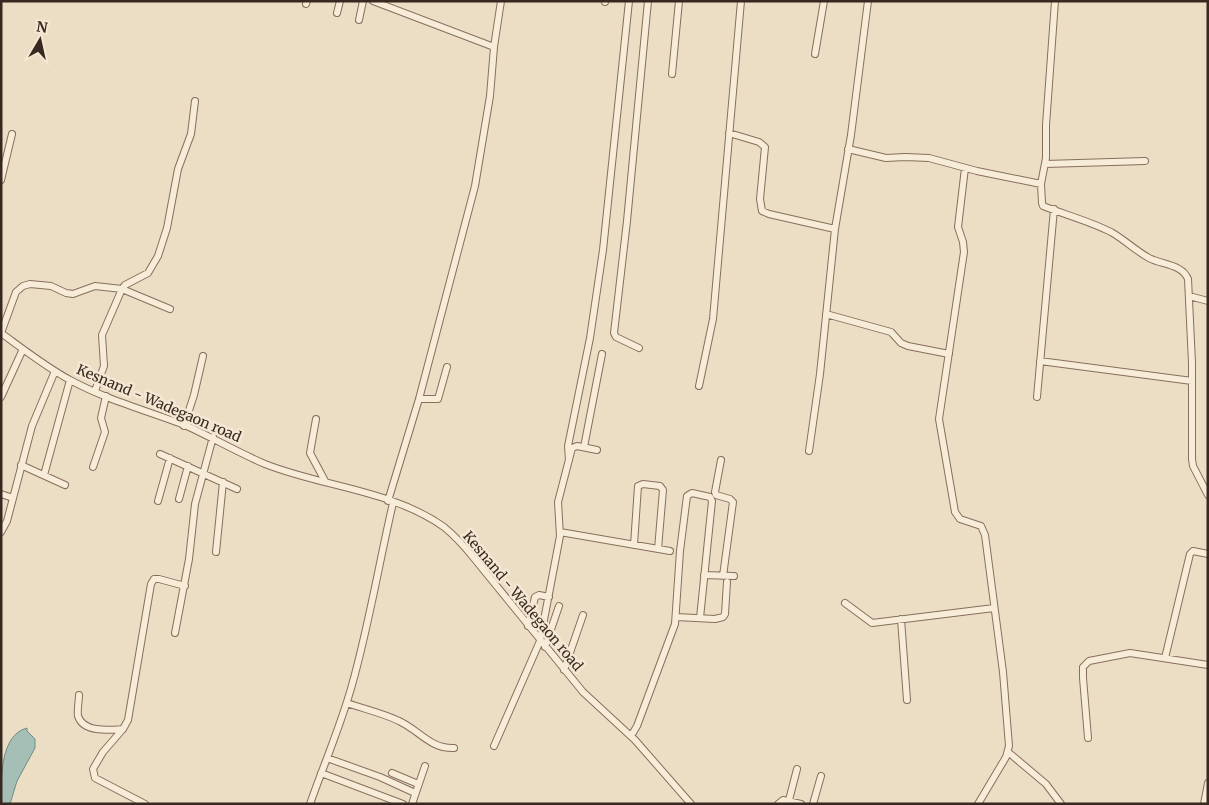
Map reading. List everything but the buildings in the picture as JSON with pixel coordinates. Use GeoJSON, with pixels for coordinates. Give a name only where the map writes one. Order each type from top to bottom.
{"type":"FeatureCollection","features":[{"type":"Feature","properties":{"kind":"street"},"geometry":{"type":"LineString","coordinates":[[337,13],[340,1]]}},
{"type":"Feature","properties":{"kind":"street"},"geometry":{"type":"LineString","coordinates":[[359,20],[363,1]]}},
{"type":"Feature","properties":{"kind":"street"},"geometry":{"type":"LineString","coordinates":[[373,1],[494,47]]}},
{"type":"Feature","properties":{"kind":"street"},"geometry":{"type":"LineString","coordinates":[[310,804],[347,703],[366,629],[390,502],[475,186],[490,96],[494,47],[501,1]]}},
{"type":"Feature","properties":{"kind":"street"},"geometry":{"type":"LineString","coordinates":[[569,460],[568,446],[590,338],[603,250],[629,1]]}},
{"type":"Feature","properties":{"kind":"street"},"geometry":{"type":"LineString","coordinates":[[639,348],[616,337],[614,333],[627,221],[648,1]]}},
{"type":"Feature","properties":{"kind":"street"},"geometry":{"type":"LineString","coordinates":[[672,74],[679,1]]}},
{"type":"Feature","properties":{"kind":"street"},"geometry":{"type":"LineString","coordinates":[[699,386],[713,319],[741,1]]}},
{"type":"Feature","properties":{"kind":"street"},"geometry":{"type":"LineString","coordinates":[[815,54],[824,1]]}},
{"type":"Feature","properties":{"kind":"street"},"geometry":{"type":"LineString","coordinates":[[809,451],[835,229],[868,1]]}},
{"type":"Feature","properties":{"kind":"street"},"geometry":{"type":"LineString","coordinates":[[1055,1],[1045,164],[1041,184],[1042,203],[1043,206],[1073,215],[1107,230],[1149,258],[1184,271],[1188,279],[1189,296],[1192,459],[1193,466],[1208,495]]}},
{"type":"Feature","properties":{"kind":"street"},"geometry":{"type":"LineString","coordinates":[[95,391],[104,366],[102,335],[122,289],[148,273],[158,256],[166,228],[178,169],[192,128],[195,100]]}},
{"type":"Feature","properties":{"kind":"street"},"geometry":{"type":"LineString","coordinates":[[729,133],[759,142],[765,147],[760,199],[762,211],[835,229]]}},
{"type":"Feature","properties":{"kind":"street"},"geometry":{"type":"LineString","coordinates":[[1,180],[12,134]]}},
{"type":"Feature","properties":{"kind":"street"},"geometry":{"type":"LineString","coordinates":[[848,149],[886,158],[929,158],[965,168],[1041,184]]}},
{"type":"Feature","properties":{"kind":"street"},"geometry":{"type":"LineString","coordinates":[[1045,164],[1145,161]]}},
{"type":"Feature","properties":{"kind":"street"},"geometry":{"type":"LineString","coordinates":[[965,168],[958,227],[964,252],[939,425],[955,512],[960,519],[981,526],[985,535],[1003,672],[1008,752],[978,804]]}},
{"type":"Feature","properties":{"kind":"street"},"geometry":{"type":"LineString","coordinates":[[1036,397],[1054,210]]}},
{"type":"Feature","properties":{"kind":"street"},"geometry":{"type":"LineString","coordinates":[[1,333],[16,292],[23,286],[30,284],[51,286],[73,294],[95,286],[122,289],[170,309]]}},
{"type":"Feature","properties":{"kind":"street"},"geometry":{"type":"LineString","coordinates":[[1189,296],[1208,300]]}},
{"type":"Feature","properties":{"kind":"street"},"geometry":{"type":"LineString","coordinates":[[826,314],[891,332],[901,343],[908,346],[949,354]]}},
{"type":"Feature","properties":{"kind":"street","name":"Kesnand - Wadegaon road"},"geometry":{"type":"LineString","coordinates":[[1,333],[55,371],[106,396],[184,426],[265,464],[360,491],[432,520],[444,528],[460,541],[583,692],[631,736],[691,804]]}},
{"type":"Feature","properties":{"kind":"street"},"geometry":{"type":"LineString","coordinates":[[1,396],[23,349]]}},
{"type":"Feature","properties":{"kind":"street"},"geometry":{"type":"LineString","coordinates":[[584,447],[602,354]]}},
{"type":"Feature","properties":{"kind":"street"},"geometry":{"type":"LineString","coordinates":[[184,426],[194,395],[203,356]]}},
{"type":"Feature","properties":{"kind":"street"},"geometry":{"type":"LineString","coordinates":[[1040,361],[1192,380]]}},
{"type":"Feature","properties":{"kind":"street"},"geometry":{"type":"LineString","coordinates":[[419,399],[438,399],[447,367]]}},
{"type":"Feature","properties":{"kind":"street"},"geometry":{"type":"LineString","coordinates":[[1,532],[6,525],[34,419],[55,371]]}},
{"type":"Feature","properties":{"kind":"street"},"geometry":{"type":"LineString","coordinates":[[44,475],[70,380]]}},
{"type":"Feature","properties":{"kind":"street"},"geometry":{"type":"LineString","coordinates":[[93,467],[105,432],[101,418],[106,396]]}},
{"type":"Feature","properties":{"kind":"street"},"geometry":{"type":"LineString","coordinates":[[316,419],[310,453],[325,481]]}},
{"type":"Feature","properties":{"kind":"street"},"geometry":{"type":"LineString","coordinates":[[175,633],[184,586],[195,504],[212,438]]}},
{"type":"Feature","properties":{"kind":"street"},"geometry":{"type":"LineString","coordinates":[[494,746],[540,640],[560,532],[558,502],[573,446],[597,450]]}},
{"type":"Feature","properties":{"kind":"street"},"geometry":{"type":"LineString","coordinates":[[160,454],[237,489]]}},
{"type":"Feature","properties":{"kind":"street"},"geometry":{"type":"LineString","coordinates":[[158,501],[170,458]]}},
{"type":"Feature","properties":{"kind":"street"},"geometry":{"type":"LineString","coordinates":[[700,618],[712,501],[722,460]]}},
{"type":"Feature","properties":{"kind":"street"},"geometry":{"type":"LineString","coordinates":[[21,465],[65,485]]}},
{"type":"Feature","properties":{"kind":"street"},"geometry":{"type":"LineString","coordinates":[[179,499],[188,466]]}},
{"type":"Feature","properties":{"kind":"street"},"geometry":{"type":"LineString","coordinates":[[216,552],[223,482]]}},
{"type":"Feature","properties":{"kind":"street"},"geometry":{"type":"LineString","coordinates":[[634,545],[638,486],[643,484],[660,486],[663,490],[658,549]]}},
{"type":"Feature","properties":{"kind":"street"},"geometry":{"type":"LineString","coordinates":[[631,736],[637,726],[671,636],[676,617],[680,551],[687,496],[692,493],[730,499],[733,502],[725,579],[725,614],[723,617],[676,617]]}},
{"type":"Feature","properties":{"kind":"street"},"geometry":{"type":"LineString","coordinates":[[1,494],[13,498]]}},
{"type":"Feature","properties":{"kind":"street"},"geometry":{"type":"LineString","coordinates":[[1,509],[9,513]]}},
{"type":"Feature","properties":{"kind":"street"},"geometry":{"type":"LineString","coordinates":[[560,532],[670,551]]}},
{"type":"Feature","properties":{"kind":"street"},"geometry":{"type":"LineString","coordinates":[[1165,658],[1190,554],[1193,551],[1208,554]]}},
{"type":"Feature","properties":{"kind":"street"},"geometry":{"type":"LineString","coordinates":[[704,575],[725,579],[734,576]]}},
{"type":"Feature","properties":{"kind":"street"},"geometry":{"type":"LineString","coordinates":[[145,804],[98,780],[93,775],[93,769],[103,752],[123,729],[130,714],[151,584],[154,580],[160,579],[184,586]]}},
{"type":"Feature","properties":{"kind":"street"},"geometry":{"type":"LineString","coordinates":[[528,626],[535,597],[539,595],[549,596]]}},
{"type":"Feature","properties":{"kind":"street"},"geometry":{"type":"LineString","coordinates":[[845,604],[872,623],[994,608]]}},
{"type":"Feature","properties":{"kind":"street"},"geometry":{"type":"LineString","coordinates":[[546,647],[559,606]]}},
{"type":"Feature","properties":{"kind":"street"},"geometry":{"type":"LineString","coordinates":[[564,670],[583,615]]}},
{"type":"Feature","properties":{"kind":"street"},"geometry":{"type":"LineString","coordinates":[[901,619],[907,700]]}},
{"type":"Feature","properties":{"kind":"street"},"geometry":{"type":"LineString","coordinates":[[1088,738],[1083,678],[1085,664],[1089,661],[1130,653],[1208,665]]}},
{"type":"Feature","properties":{"kind":"street"},"geometry":{"type":"LineString","coordinates":[[79,695],[78,714],[84,723],[96,730],[123,729]]}},
{"type":"Feature","properties":{"kind":"street"},"geometry":{"type":"LineString","coordinates":[[347,703],[398,720],[431,743],[444,748],[454,748]]}},
{"type":"Feature","properties":{"kind":"street"},"geometry":{"type":"LineString","coordinates":[[1008,752],[1046,784],[1061,804]]}},
{"type":"Feature","properties":{"kind":"street"},"geometry":{"type":"LineString","coordinates":[[327,758],[380,777],[415,793]]}},
{"type":"Feature","properties":{"kind":"street"},"geometry":{"type":"LineString","coordinates":[[412,804],[425,766]]}},
{"type":"Feature","properties":{"kind":"street"},"geometry":{"type":"LineString","coordinates":[[789,800],[797,769]]}},
{"type":"Feature","properties":{"kind":"street"},"geometry":{"type":"LineString","coordinates":[[321,773],[403,804]]}},
{"type":"Feature","properties":{"kind":"street"},"geometry":{"type":"LineString","coordinates":[[392,773],[418,784]]}},
{"type":"Feature","properties":{"kind":"street"},"geometry":{"type":"LineString","coordinates":[[813,804],[821,776]]}},
{"type":"Feature","properties":{"kind":"street"},"geometry":{"type":"LineString","coordinates":[[1204,804],[1208,783]]}},
{"type":"Feature","properties":{"kind":"street"},"geometry":{"type":"LineString","coordinates":[[778,804],[783,800],[801,804]]}},
{"type":"Feature","properties":{"kind":"water"},"geometry":{"type":"Polygon","coordinates":[[[27,728],[27,731],[35,739],[35,748],[17,781],[10,804],[1,804],[2,770],[7,748],[18,732],[27,728]]]}}]}
